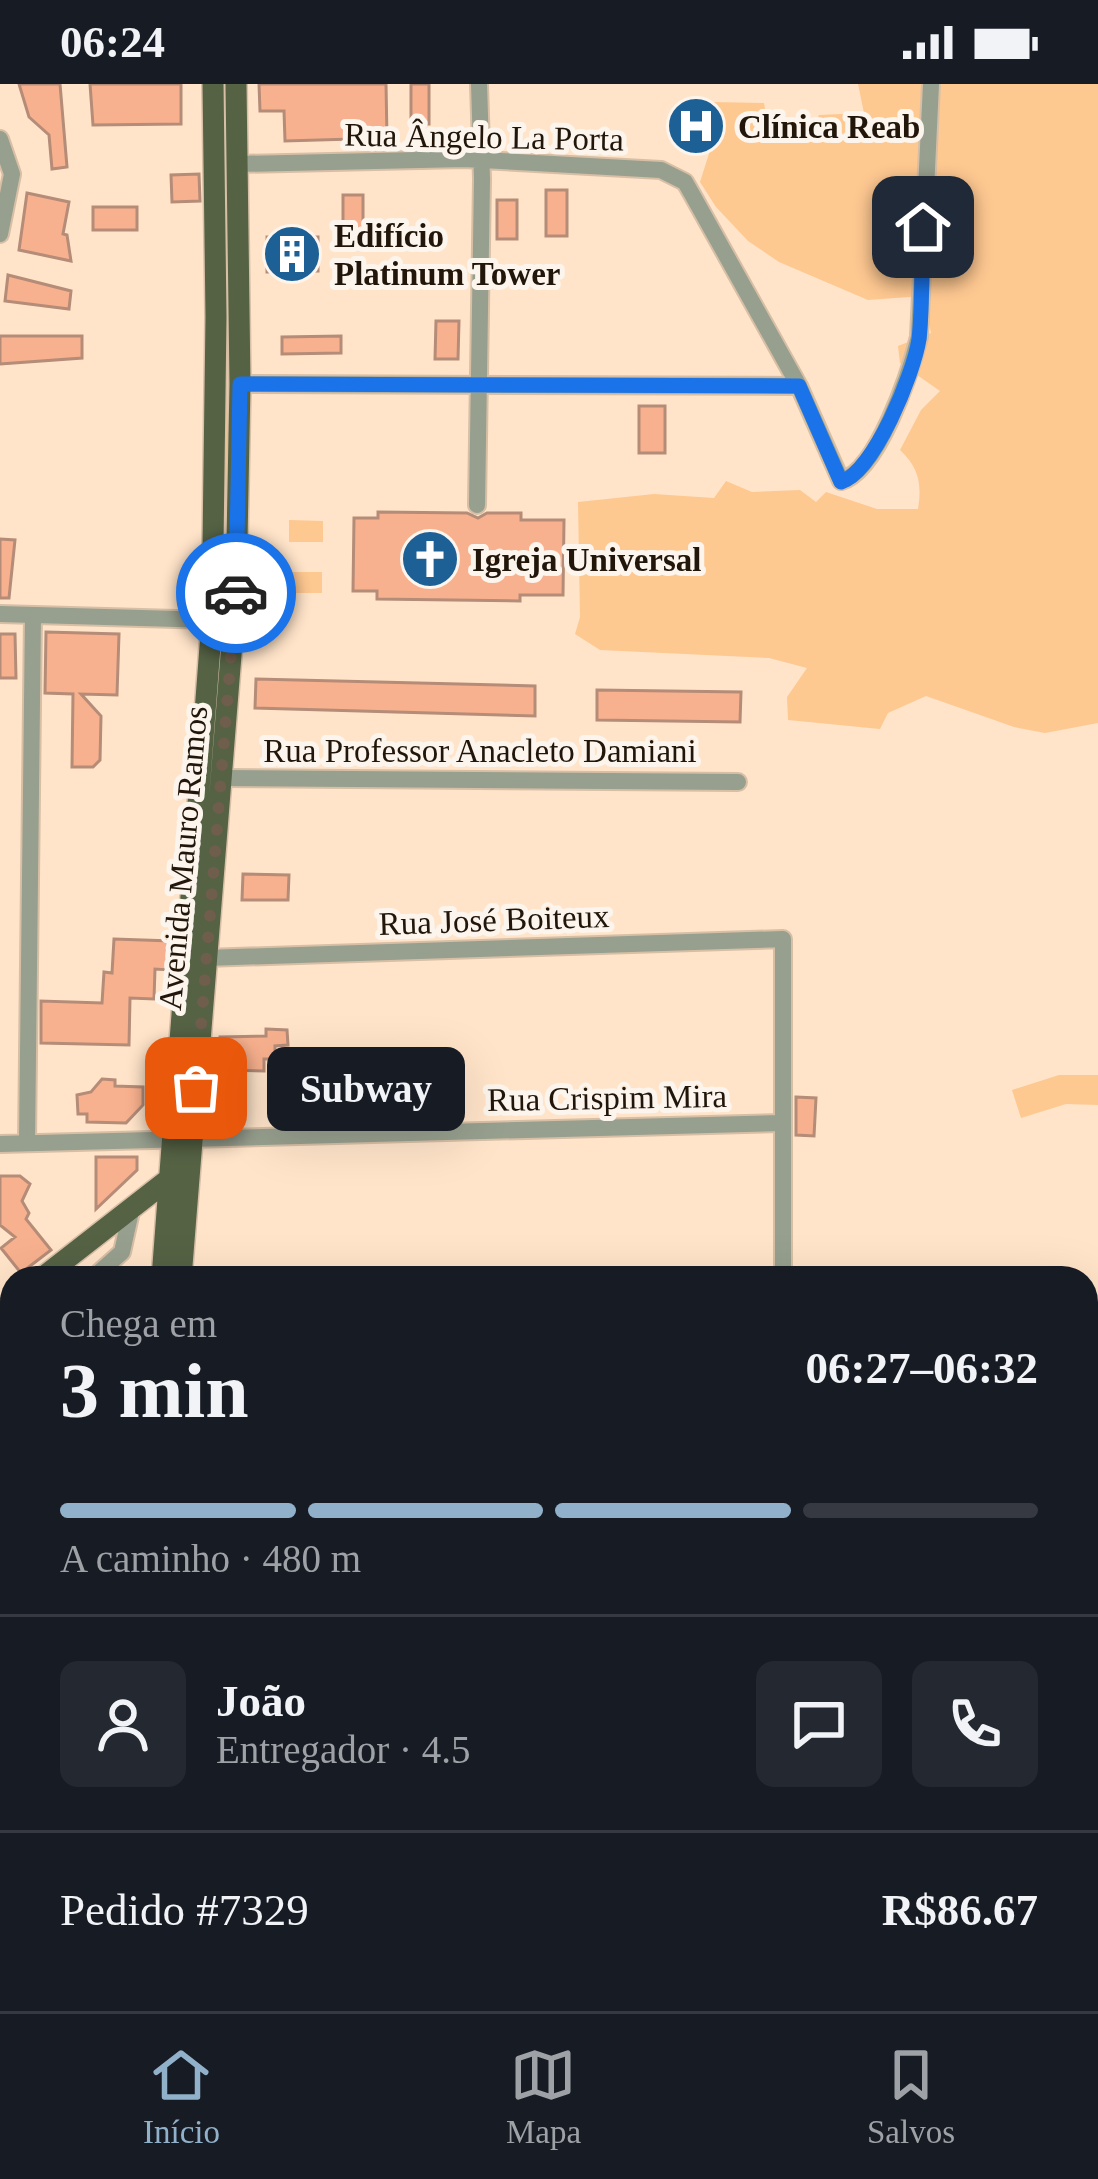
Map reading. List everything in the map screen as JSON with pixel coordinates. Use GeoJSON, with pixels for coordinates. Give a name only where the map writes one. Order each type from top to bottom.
{"type":"FeatureCollection","features":[{"type":"Feature","properties":{"kind":"main road","name":"Avenida Mauro Ramos"},"geometry":{"type":"LineString","coordinates":[[182,1138],[206,958],[222,778],[213,84]]}},
{"type":"Feature","properties":{"kind":"main road","name":"Avenida Mauro Ramos"},"geometry":{"type":"LineString","coordinates":[[164,1266],[178,1185],[240,384],[236,84]]}},
{"type":"Feature","properties":{"kind":"main road","name":"Avenida Mauro Ramos"},"geometry":{"type":"LineString","coordinates":[[178,1185],[181,1266]]}},
{"type":"Feature","properties":{"kind":"main road"},"geometry":{"type":"LineString","coordinates":[[57,1266],[132,1207],[178,1185]]}},
{"type":"Feature","properties":{"kind":"street"},"geometry":{"type":"LineString","coordinates":[[477,505],[479,84]]}},
{"type":"Feature","properties":{"kind":"street","name":"Rua Ângelo La Porta"},"geometry":{"type":"LineString","coordinates":[[239,164],[481,160],[661,170],[675,175],[693,196],[799,386],[841,482],[855,477],[888,422],[919,338],[932,84]]}},
{"type":"Feature","properties":{"kind":"street"},"geometry":{"type":"LineString","coordinates":[[0,140],[12,174],[0,234]]}},
{"type":"Feature","properties":{"kind":"street"},"geometry":{"type":"LineString","coordinates":[[240,384],[799,386]]}},
{"type":"Feature","properties":{"kind":"street"},"geometry":{"type":"LineString","coordinates":[[0,614],[223,620]]}},
{"type":"Feature","properties":{"kind":"street"},"geometry":{"type":"LineString","coordinates":[[27,1143],[33,615]]}},
{"type":"Feature","properties":{"kind":"street","name":"Rua Professor Anacleto Damiani"},"geometry":{"type":"LineString","coordinates":[[222,778],[738,782]]}},
{"type":"Feature","properties":{"kind":"street","name":"Rua José Boiteux"},"geometry":{"type":"LineString","coordinates":[[206,958],[783,939],[783,1123]]}},
{"type":"Feature","properties":{"kind":"street"},"geometry":{"type":"LineString","coordinates":[[783,1123],[783,1266]]}},
{"type":"Feature","properties":{"kind":"street","name":"Rua Crispim Mira"},"geometry":{"type":"LineString","coordinates":[[0,1144],[783,1123]]}},
{"type":"Feature","properties":{"kind":"street"},"geometry":{"type":"LineString","coordinates":[[106,1266],[122,1252],[132,1207]]}},
{"type":"Feature","properties":{"kind":"shaded area"},"geometry":{"type":"Polygon","coordinates":[[[222,84],[229,84],[232,383],[227,609],[222,610],[222,84]]]}},
{"type":"Feature","properties":{"kind":"shaded area"},"geometry":{"type":"Polygon","coordinates":[[[858,84],[1098,84],[1098,723],[1045,733],[926,696],[888,713],[880,729],[788,720],[787,697],[807,668],[769,658],[600,650],[575,634],[580,617],[578,502],[654,494],[714,498],[726,481],[752,492],[800,490],[816,502],[826,492],[877,509],[918,509],[918,477],[900,450],[921,410],[940,391],[900,363],[898,346],[931,333],[923,296],[868,300],[779,262],[748,241],[700,182],[712,144],[712,102],[764,103],[770,137],[808,139],[819,115],[864,113],[858,84]]]}},
{"type":"Feature","properties":{"kind":"shaded area"},"geometry":{"type":"Polygon","coordinates":[[[289,520],[323,521],[323,542],[289,542],[289,520]]]}},
{"type":"Feature","properties":{"kind":"shaded area"},"geometry":{"type":"Polygon","coordinates":[[[288,572],[322,572],[322,593],[288,593],[288,572]]]}},
{"type":"Feature","properties":{"kind":"shaded area"},"geometry":{"type":"Polygon","coordinates":[[[1059,1075],[1098,1075],[1098,1105],[1066,1104],[1021,1118],[1012,1090],[1059,1075]]]}},
{"type":"Feature","properties":{"kind":"building"},"geometry":{"type":"Polygon","coordinates":[[[19,84],[60,84],[67,167],[52,169],[49,135],[29,117],[19,84]]]}},
{"type":"Feature","properties":{"kind":"building"},"geometry":{"type":"Polygon","coordinates":[[[90,84],[181,84],[181,124],[93,125],[90,84]]]}},
{"type":"Feature","properties":{"kind":"building"},"geometry":{"type":"Polygon","coordinates":[[[259,84],[386,84],[387,138],[285,141],[284,111],[260,111],[259,84]]]}},
{"type":"Feature","properties":{"kind":"building"},"geometry":{"type":"Polygon","coordinates":[[[411,84],[429,84],[429,124],[411,124],[411,84]]]}},
{"type":"Feature","properties":{"kind":"building","name":"Clínica Reab"},"geometry":{"type":"Polygon","coordinates":[[[682,109],[710,109],[710,144],[682,144],[682,109]]]}},
{"type":"Feature","properties":{"kind":"building"},"geometry":{"type":"Polygon","coordinates":[[[199,174],[200,201],[172,202],[171,175],[199,174]]]}},
{"type":"Feature","properties":{"kind":"building"},"geometry":{"type":"Polygon","coordinates":[[[546,190],[567,190],[567,236],[546,236],[546,190]]]}},
{"type":"Feature","properties":{"kind":"building"},"geometry":{"type":"Polygon","coordinates":[[[27,193],[69,202],[63,234],[71,261],[19,250],[27,193]]]}},
{"type":"Feature","properties":{"kind":"building"},"geometry":{"type":"Polygon","coordinates":[[[343,195],[363,195],[363,234],[343,234],[343,195]]]}},
{"type":"Feature","properties":{"kind":"building"},"geometry":{"type":"Polygon","coordinates":[[[497,200],[517,200],[517,239],[497,239],[497,200]]]}},
{"type":"Feature","properties":{"kind":"building"},"geometry":{"type":"Polygon","coordinates":[[[93,207],[137,207],[137,230],[93,230],[93,207]]]}},
{"type":"Feature","properties":{"kind":"building","name":"Edifício Platinum Tower"},"geometry":{"type":"Polygon","coordinates":[[[267,237],[318,237],[318,271],[267,272],[267,237]]]}},
{"type":"Feature","properties":{"kind":"building"},"geometry":{"type":"Polygon","coordinates":[[[8,275],[71,291],[69,309],[5,301],[8,275]]]}},
{"type":"Feature","properties":{"kind":"building"},"geometry":{"type":"Polygon","coordinates":[[[436,321],[459,321],[458,359],[435,359],[436,321]]]}},
{"type":"Feature","properties":{"kind":"building"},"geometry":{"type":"Polygon","coordinates":[[[0,336],[82,336],[82,358],[0,364],[0,336]]]}},
{"type":"Feature","properties":{"kind":"building"},"geometry":{"type":"Polygon","coordinates":[[[341,336],[341,353],[282,354],[282,337],[341,336]]]}},
{"type":"Feature","properties":{"kind":"building"},"geometry":{"type":"Polygon","coordinates":[[[639,406],[665,406],[665,453],[639,453],[639,406]]]}},
{"type":"Feature","properties":{"kind":"building"},"geometry":{"type":"Polygon","coordinates":[[[378,512],[467,513],[478,518],[487,513],[521,513],[521,520],[564,520],[563,595],[520,595],[520,601],[377,599],[377,591],[353,591],[354,518],[378,518],[378,512]]]}},
{"type":"Feature","properties":{"kind":"building"},"geometry":{"type":"Polygon","coordinates":[[[0,539],[15,540],[9,598],[0,598],[0,539]]]}},
{"type":"Feature","properties":{"kind":"building"},"geometry":{"type":"Polygon","coordinates":[[[46,632],[119,634],[117,695],[81,694],[101,716],[100,760],[93,767],[72,767],[73,694],[45,693],[46,632]]]}},
{"type":"Feature","properties":{"kind":"building"},"geometry":{"type":"Polygon","coordinates":[[[0,634],[15,634],[16,678],[0,678],[0,634]]]}},
{"type":"Feature","properties":{"kind":"building"},"geometry":{"type":"Polygon","coordinates":[[[256,679],[535,686],[535,716],[255,708],[256,679]]]}},
{"type":"Feature","properties":{"kind":"building"},"geometry":{"type":"Polygon","coordinates":[[[597,690],[741,692],[740,722],[597,720],[597,690]]]}},
{"type":"Feature","properties":{"kind":"building"},"geometry":{"type":"Polygon","coordinates":[[[243,874],[289,875],[288,900],[242,900],[243,874]]]}},
{"type":"Feature","properties":{"kind":"building"},"geometry":{"type":"Polygon","coordinates":[[[114,939],[171,941],[170,970],[155,969],[154,999],[130,998],[129,1045],[41,1043],[41,1001],[102,1003],[104,972],[112,973],[114,939]]]}},
{"type":"Feature","properties":{"kind":"building"},"geometry":{"type":"Polygon","coordinates":[[[266,1029],[287,1030],[288,1045],[275,1046],[275,1059],[264,1059],[264,1071],[219,1070],[220,1037],[266,1036],[266,1029]]]}},
{"type":"Feature","properties":{"kind":"building"},"geometry":{"type":"Polygon","coordinates":[[[212,1074],[221,1075],[220,1109],[210,1109],[212,1074]]]}},
{"type":"Feature","properties":{"kind":"building"},"geometry":{"type":"Polygon","coordinates":[[[102,1079],[115,1080],[115,1086],[143,1087],[143,1105],[126,1123],[87,1122],[87,1114],[78,1114],[77,1095],[91,1092],[102,1079]]]}},
{"type":"Feature","properties":{"kind":"building"},"geometry":{"type":"Polygon","coordinates":[[[796,1097],[816,1098],[814,1136],[796,1135],[796,1097]]]}},
{"type":"Feature","properties":{"kind":"building"},"geometry":{"type":"Polygon","coordinates":[[[96,1157],[137,1157],[137,1170],[96,1209],[96,1157]]]}},
{"type":"Feature","properties":{"kind":"building"},"geometry":{"type":"Polygon","coordinates":[[[0,1176],[20,1176],[30,1184],[22,1201],[29,1213],[26,1219],[51,1250],[30,1266],[15,1266],[1,1248],[15,1237],[0,1225],[0,1176]]]}},
{"type":"Feature","properties":{"kind":"way so far"},"geometry":{"type":"LineString","coordinates":[[196,1088],[236,593]]}},
{"type":"Feature","properties":{"kind":"place","name":"Clínica Reab"},"geometry":{"type":"Point","coordinates":[696,126]}},
{"type":"Feature","properties":{"kind":"place","name":"Edifício Platinum Tower"},"geometry":{"type":"Point","coordinates":[292,254]}},
{"type":"Feature","properties":{"kind":"place","name":"Igreja Universal"},"geometry":{"type":"Point","coordinates":[430,559]}},
{"type":"Feature","properties":{"kind":"place","name":"Subway"},"geometry":{"type":"Point","coordinates":[196,1088]}},
{"type":"Feature","properties":{"kind":"route"},"geometry":{"type":"LineString","coordinates":[[236,593],[240,384],[799,386],[841,482],[855,477],[888,422],[919,338],[923,227]]}}]}
